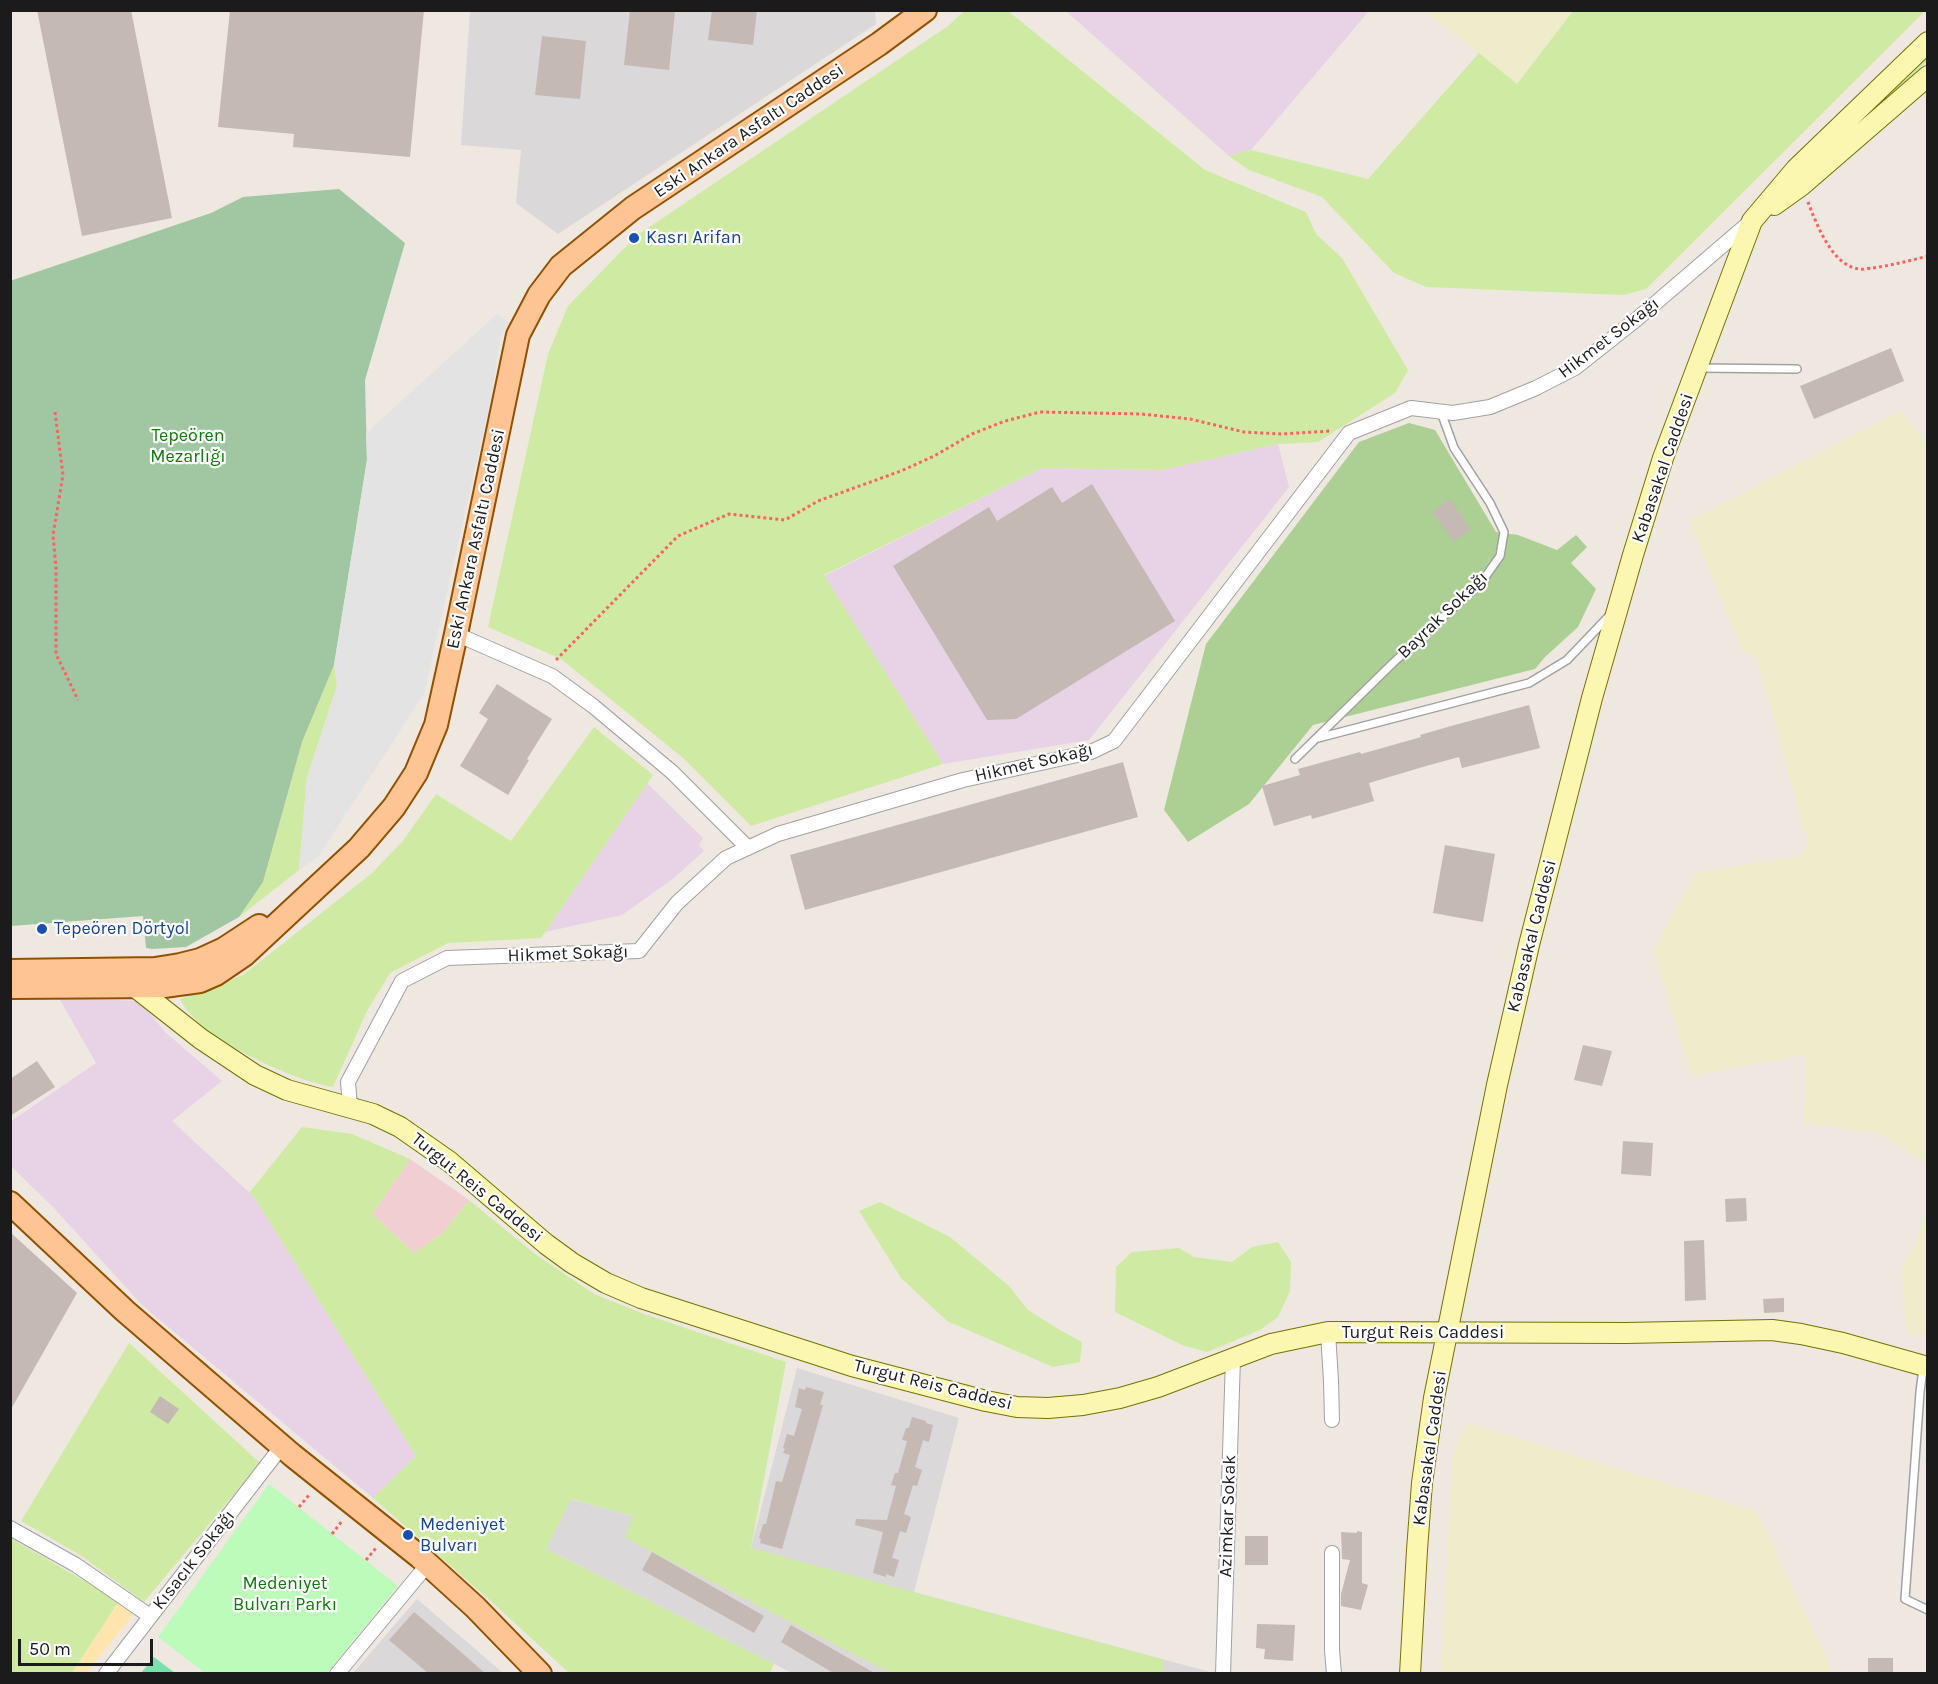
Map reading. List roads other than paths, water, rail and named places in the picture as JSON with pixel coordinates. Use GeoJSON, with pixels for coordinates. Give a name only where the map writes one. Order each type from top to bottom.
{"type":"FeatureCollection","features":[{"type":"Feature","properties":{"kind":"main road","name":"Eski Ankara Asfaltı Caddesi"},"geometry":{"type":"LineString","coordinates":[[10,987],[135,987],[183,985],[200,981],[216,974],[244,955],[359,848],[394,807],[416,773],[436,725],[518,335],[539,295],[561,266],[633,208],[879,44],[925,10]]}},
{"type":"Feature","properties":{"kind":"main road"},"geometry":{"type":"LineString","coordinates":[[10,970],[155,969],[200,960],[224,949],[318,887]]}},
{"type":"Feature","properties":{"kind":"main road"},"geometry":{"type":"LineString","coordinates":[[10,1203],[125,1311],[282,1446],[428,1564],[476,1607],[540,1674]]}},
{"type":"Feature","properties":{"kind":"street","name":"Hikmet Sokağı"},"geometry":{"type":"LineString","coordinates":[[1752,221],[1796,169],[1928,42]]}},
{"type":"Feature","properties":{"kind":"street","name":"Hikmet Sokağı"},"geometry":{"type":"LineString","coordinates":[[350,1106],[348,1082],[402,981],[447,958],[639,951],[676,903],[726,858],[778,834],[952,783],[1090,752],[1114,741],[1349,433],[1411,408],[1454,413],[1490,407],[1536,388],[1575,368],[1637,320],[1752,221],[1802,185],[1928,76]]}},
{"type":"Feature","properties":{"kind":"street","name":"Kabasakal Caddesi"},"geometry":{"type":"LineString","coordinates":[[1410,1674],[1422,1483],[1434,1398],[1497,1085],[1529,945],[1592,698],[1663,458],[1752,221]]}},
{"type":"Feature","properties":{"kind":"street"},"geometry":{"type":"LineString","coordinates":[[456,633],[552,676],[593,706],[672,772],[748,848]]}},
{"type":"Feature","properties":{"kind":"street","name":"Turgut Reis Caddesi"},"geometry":{"type":"LineString","coordinates":[[135,987],[201,1039],[255,1075],[287,1090],[314,1099],[350,1106],[400,1127],[423,1142],[546,1244],[606,1283],[641,1298],[852,1366],[986,1401],[1017,1407],[1048,1408],[1083,1405],[1119,1398],[1158,1387],[1271,1344],[1328,1332],[1626,1333],[1772,1330],[1832,1341],[1926,1366]]}},
{"type":"Feature","properties":{"kind":"street"},"geometry":{"type":"LineString","coordinates":[[1328,1332],[1332,1420]]}},
{"type":"Feature","properties":{"kind":"street","name":"Azimkar Sokak"},"geometry":{"type":"LineString","coordinates":[[1223,1674],[1233,1358]]}},
{"type":"Feature","properties":{"kind":"street","name":"Kısacık Sokağı"},"geometry":{"type":"LineString","coordinates":[[106,1674],[282,1446]]}},
{"type":"Feature","properties":{"kind":"street"},"geometry":{"type":"LineString","coordinates":[[10,1527],[76,1565],[150,1616]]}},
{"type":"Feature","properties":{"kind":"street"},"geometry":{"type":"LineString","coordinates":[[1332,1553],[1334,1674]]}},
{"type":"Feature","properties":{"kind":"street"},"geometry":{"type":"LineString","coordinates":[[337,1674],[428,1564]]}},
{"type":"Feature","properties":{"kind":"lane"},"geometry":{"type":"LineString","coordinates":[[1698,369],[1797,369]]}},
{"type":"Feature","properties":{"kind":"lane","name":"Bayrak Sokağı"},"geometry":{"type":"LineString","coordinates":[[1295,759],[1393,663],[1483,580],[1500,556],[1504,532],[1490,504],[1454,448],[1441,412]]}},
{"type":"Feature","properties":{"kind":"lane"},"geometry":{"type":"LineString","coordinates":[[1316,739],[1529,683],[1567,660],[1618,607]]}},
{"type":"Feature","properties":{"kind":"lane"},"geometry":{"type":"LineString","coordinates":[[1926,1366],[1920,1392],[1905,1599],[1928,1610]]}},
{"type":"Feature","properties":{"kind":"place","name":"Kasrı Arifan"},"geometry":{"type":"Point","coordinates":[634,238]}},
{"type":"Feature","properties":{"kind":"place","name":"Tepeören Dörtyol"},"geometry":{"type":"Point","coordinates":[42,929]}},
{"type":"Feature","properties":{"kind":"place","name":"Medeniyet Bulvarı"},"geometry":{"type":"Point","coordinates":[408,1535]}},
{"type":"Feature","properties":{"kind":"park label","name":"Tepeören Mezarlığı"},"geometry":{"type":"Point","coordinates":[188,446]}},
{"type":"Feature","properties":{"kind":"park label","name":"Medeniyet Bulvarı Parkı"},"geometry":{"type":"Point","coordinates":[285,1594]}}]}
